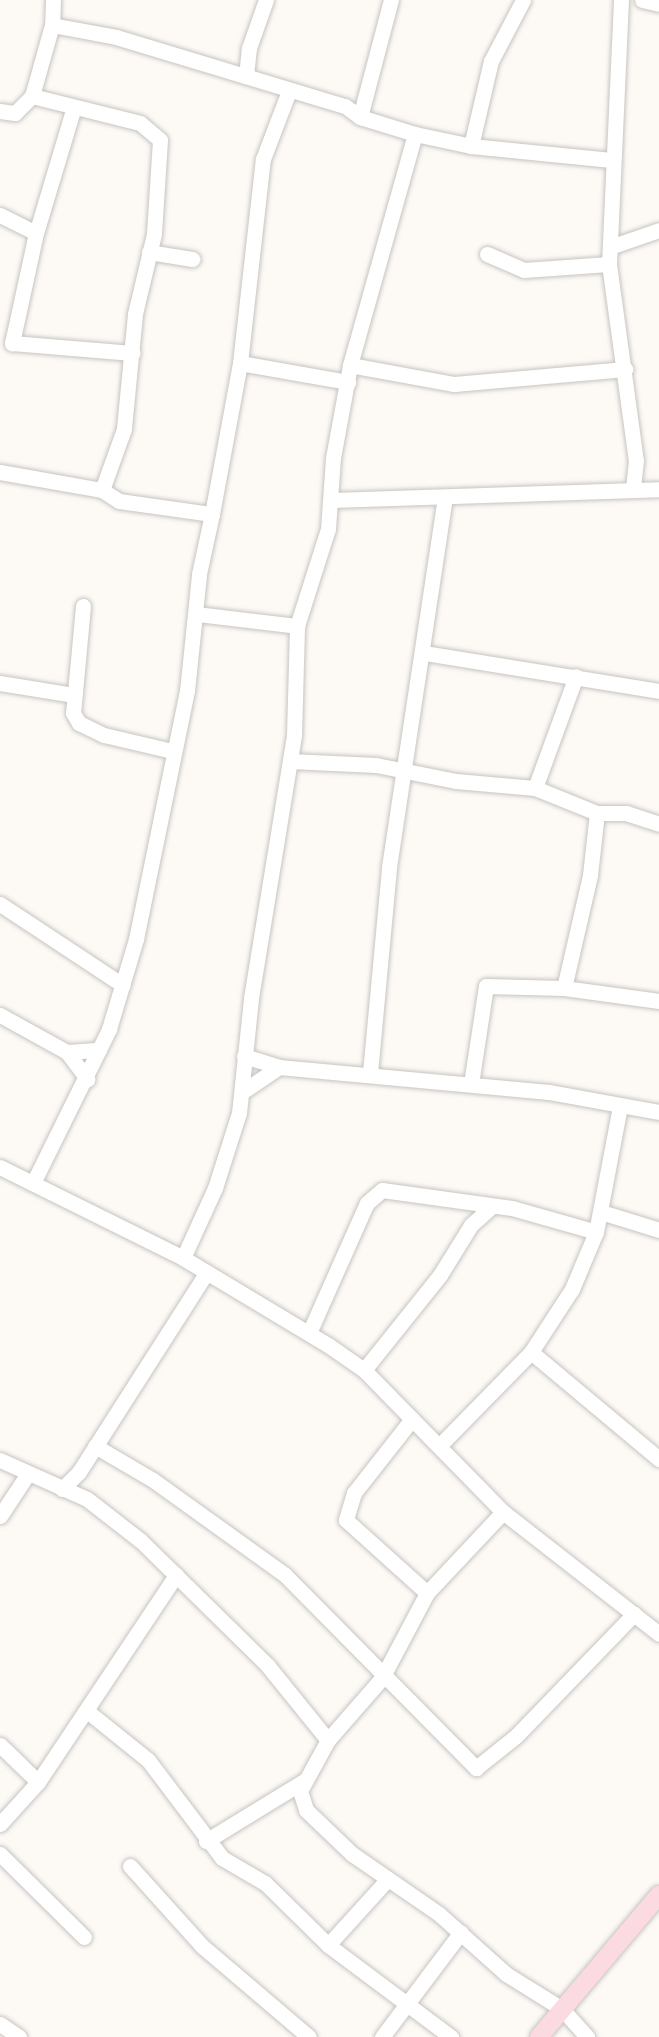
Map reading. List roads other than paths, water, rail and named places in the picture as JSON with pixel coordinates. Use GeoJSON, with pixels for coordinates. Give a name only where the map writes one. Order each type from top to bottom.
{"type":"FeatureCollection","features":[{"type":"Feature","properties":{"kind":"main road"},"geometry":{"type":"LineString","coordinates":[[539,2037],[659,1895]]}},
{"type":"Feature","properties":{"kind":"street"},"geometry":{"type":"LineString","coordinates":[[0,111],[15,112],[32,96],[52,25],[53,0]]}},
{"type":"Feature","properties":{"kind":"street"},"geometry":{"type":"LineString","coordinates":[[246,76],[249,48],[266,0]]}},
{"type":"Feature","properties":{"kind":"street"},"geometry":{"type":"LineString","coordinates":[[360,117],[391,0]]}},
{"type":"Feature","properties":{"kind":"street"},"geometry":{"type":"LineString","coordinates":[[471,146],[491,61],[522,0]]}},
{"type":"Feature","properties":{"kind":"street"},"geometry":{"type":"LineString","coordinates":[[621,0],[611,160],[609,264],[636,460],[633,490]]}},
{"type":"Feature","properties":{"kind":"street"},"geometry":{"type":"LineString","coordinates":[[642,0],[659,4]]}},
{"type":"Feature","properties":{"kind":"street"},"geometry":{"type":"LineString","coordinates":[[52,25],[116,37],[246,76],[289,91],[345,106],[360,117],[415,134],[471,146],[611,160]]}},
{"type":"Feature","properties":{"kind":"street"},"geometry":{"type":"LineString","coordinates":[[33,1183],[87,1079],[123,985],[172,751],[240,363],[263,159],[289,91]]}},
{"type":"Feature","properties":{"kind":"street"},"geometry":{"type":"LineString","coordinates":[[32,96],[73,110],[140,123],[160,140],[149,252],[135,314],[124,429],[102,490]]}},
{"type":"Feature","properties":{"kind":"street"},"geometry":{"type":"LineString","coordinates":[[73,110],[6,342],[133,353]]}},
{"type":"Feature","properties":{"kind":"street"},"geometry":{"type":"LineString","coordinates":[[183,1258],[227,1156],[242,1092],[244,1056],[290,761],[297,626],[328,529],[332,500],[333,458],[350,364],[415,134]]}},
{"type":"Feature","properties":{"kind":"street"},"geometry":{"type":"LineString","coordinates":[[0,215],[36,232]]}},
{"type":"Feature","properties":{"kind":"street"},"geometry":{"type":"LineString","coordinates":[[610,247],[659,230]]}},
{"type":"Feature","properties":{"kind":"street"},"geometry":{"type":"LineString","coordinates":[[149,252],[192,259]]}},
{"type":"Feature","properties":{"kind":"street"},"geometry":{"type":"LineString","coordinates":[[487,254],[524,270],[609,264]]}},
{"type":"Feature","properties":{"kind":"street"},"geometry":{"type":"LineString","coordinates":[[240,363],[348,382]]}},
{"type":"Feature","properties":{"kind":"street"},"geometry":{"type":"LineString","coordinates":[[350,364],[454,384],[625,369]]}},
{"type":"Feature","properties":{"kind":"street"},"geometry":{"type":"LineString","coordinates":[[0,472],[102,490],[119,501],[212,514]]}},
{"type":"Feature","properties":{"kind":"street"},"geometry":{"type":"LineString","coordinates":[[332,500],[445,498],[659,489]]}},
{"type":"Feature","properties":{"kind":"street"},"geometry":{"type":"LineString","coordinates":[[370,1073],[378,960],[404,768],[425,653],[445,498]]}},
{"type":"Feature","properties":{"kind":"street"},"geometry":{"type":"LineString","coordinates":[[82,606],[72,695],[73,713],[90,729],[172,751]]}},
{"type":"Feature","properties":{"kind":"street"},"geometry":{"type":"LineString","coordinates":[[197,614],[297,626]]}},
{"type":"Feature","properties":{"kind":"street"},"geometry":{"type":"LineString","coordinates":[[425,653],[659,691]]}},
{"type":"Feature","properties":{"kind":"street"},"geometry":{"type":"LineString","coordinates":[[536,788],[576,676]]}},
{"type":"Feature","properties":{"kind":"street"},"geometry":{"type":"LineString","coordinates":[[0,683],[72,695]]}},
{"type":"Feature","properties":{"kind":"street"},"geometry":{"type":"LineString","coordinates":[[290,761],[404,768],[456,781],[536,788],[597,813],[626,813],[659,824]]}},
{"type":"Feature","properties":{"kind":"street"},"geometry":{"type":"LineString","coordinates":[[564,988],[590,875],[597,813]]}},
{"type":"Feature","properties":{"kind":"street"},"geometry":{"type":"LineString","coordinates":[[0,904],[123,985]]}},
{"type":"Feature","properties":{"kind":"street"},"geometry":{"type":"LineString","coordinates":[[471,1084],[486,986],[564,988],[659,1001]]}},
{"type":"Feature","properties":{"kind":"street"},"geometry":{"type":"LineString","coordinates":[[0,1015],[67,1052],[87,1079]]}},
{"type":"Feature","properties":{"kind":"street"},"geometry":{"type":"LineString","coordinates":[[67,1052],[99,1050]]}},
{"type":"Feature","properties":{"kind":"street"},"geometry":{"type":"LineString","coordinates":[[244,1056],[279,1067],[370,1073],[471,1084],[659,1112]]}},
{"type":"Feature","properties":{"kind":"street"},"geometry":{"type":"LineString","coordinates":[[242,1092],[279,1067]]}},
{"type":"Feature","properties":{"kind":"street"},"geometry":{"type":"LineString","coordinates":[[439,1446],[531,1352],[572,1289],[597,1232],[620,1106]]}},
{"type":"Feature","properties":{"kind":"street"},"geometry":{"type":"LineString","coordinates":[[0,1167],[183,1258],[309,1333],[364,1370],[503,1512],[659,1634]]}},
{"type":"Feature","properties":{"kind":"street"},"geometry":{"type":"LineString","coordinates":[[309,1333],[373,1195],[382,1190],[556,1217],[597,1232]]}},
{"type":"Feature","properties":{"kind":"street"},"geometry":{"type":"LineString","coordinates":[[470,1204],[471,1225]]}},
{"type":"Feature","properties":{"kind":"street"},"geometry":{"type":"LineString","coordinates":[[364,1370],[440,1275],[471,1225],[491,1207]]}},
{"type":"Feature","properties":{"kind":"street"},"geometry":{"type":"LineString","coordinates":[[601,1212],[659,1230]]}},
{"type":"Feature","properties":{"kind":"street"},"geometry":{"type":"LineString","coordinates":[[62,1489],[79,1472],[207,1272]]}},
{"type":"Feature","properties":{"kind":"street"},"geometry":{"type":"LineString","coordinates":[[531,1352],[659,1460]]}},
{"type":"Feature","properties":{"kind":"street"},"geometry":{"type":"LineString","coordinates":[[412,1419],[354,1493],[345,1520],[428,1593]]}},
{"type":"Feature","properties":{"kind":"street"},"geometry":{"type":"LineString","coordinates":[[95,1446],[153,1480],[285,1575],[382,1678],[469,1764],[483,1767],[634,1614]]}},
{"type":"Feature","properties":{"kind":"street"},"geometry":{"type":"LineString","coordinates":[[0,1460],[87,1499],[176,1575],[268,1666],[328,1740]]}},
{"type":"Feature","properties":{"kind":"street"},"geometry":{"type":"LineString","coordinates":[[79,1472],[87,1499]]}},
{"type":"Feature","properties":{"kind":"street"},"geometry":{"type":"LineString","coordinates":[[0,1516],[27,1474]]}},
{"type":"Feature","properties":{"kind":"street"},"geometry":{"type":"LineString","coordinates":[[503,1512],[428,1593],[382,1678],[328,1740],[300,1791],[306,1810],[387,1881],[461,1932],[506,1974],[562,2009],[587,2037]]}},
{"type":"Feature","properties":{"kind":"street"},"geometry":{"type":"LineString","coordinates":[[0,1824],[38,1782],[176,1575]]}},
{"type":"Feature","properties":{"kind":"street"},"geometry":{"type":"LineString","coordinates":[[87,1711],[148,1760],[206,1841],[222,1858],[264,1883],[328,1945],[451,2037]]}},
{"type":"Feature","properties":{"kind":"street"},"geometry":{"type":"LineString","coordinates":[[0,1745],[38,1782]]}},
{"type":"Feature","properties":{"kind":"street"},"geometry":{"type":"LineString","coordinates":[[206,1841],[304,1781]]}},
{"type":"Feature","properties":{"kind":"street"},"geometry":{"type":"LineString","coordinates":[[0,1854],[84,1937]]}},
{"type":"Feature","properties":{"kind":"street"},"geometry":{"type":"LineString","coordinates":[[130,1866],[202,1946],[309,2037]]}},
{"type":"Feature","properties":{"kind":"street"},"geometry":{"type":"LineString","coordinates":[[328,1945],[387,1881]]}},
{"type":"Feature","properties":{"kind":"street"},"geometry":{"type":"LineString","coordinates":[[382,2037],[461,1932]]}},
{"type":"Feature","properties":{"kind":"street"},"geometry":{"type":"LineString","coordinates":[[0,2024],[19,2037]]}}]}
